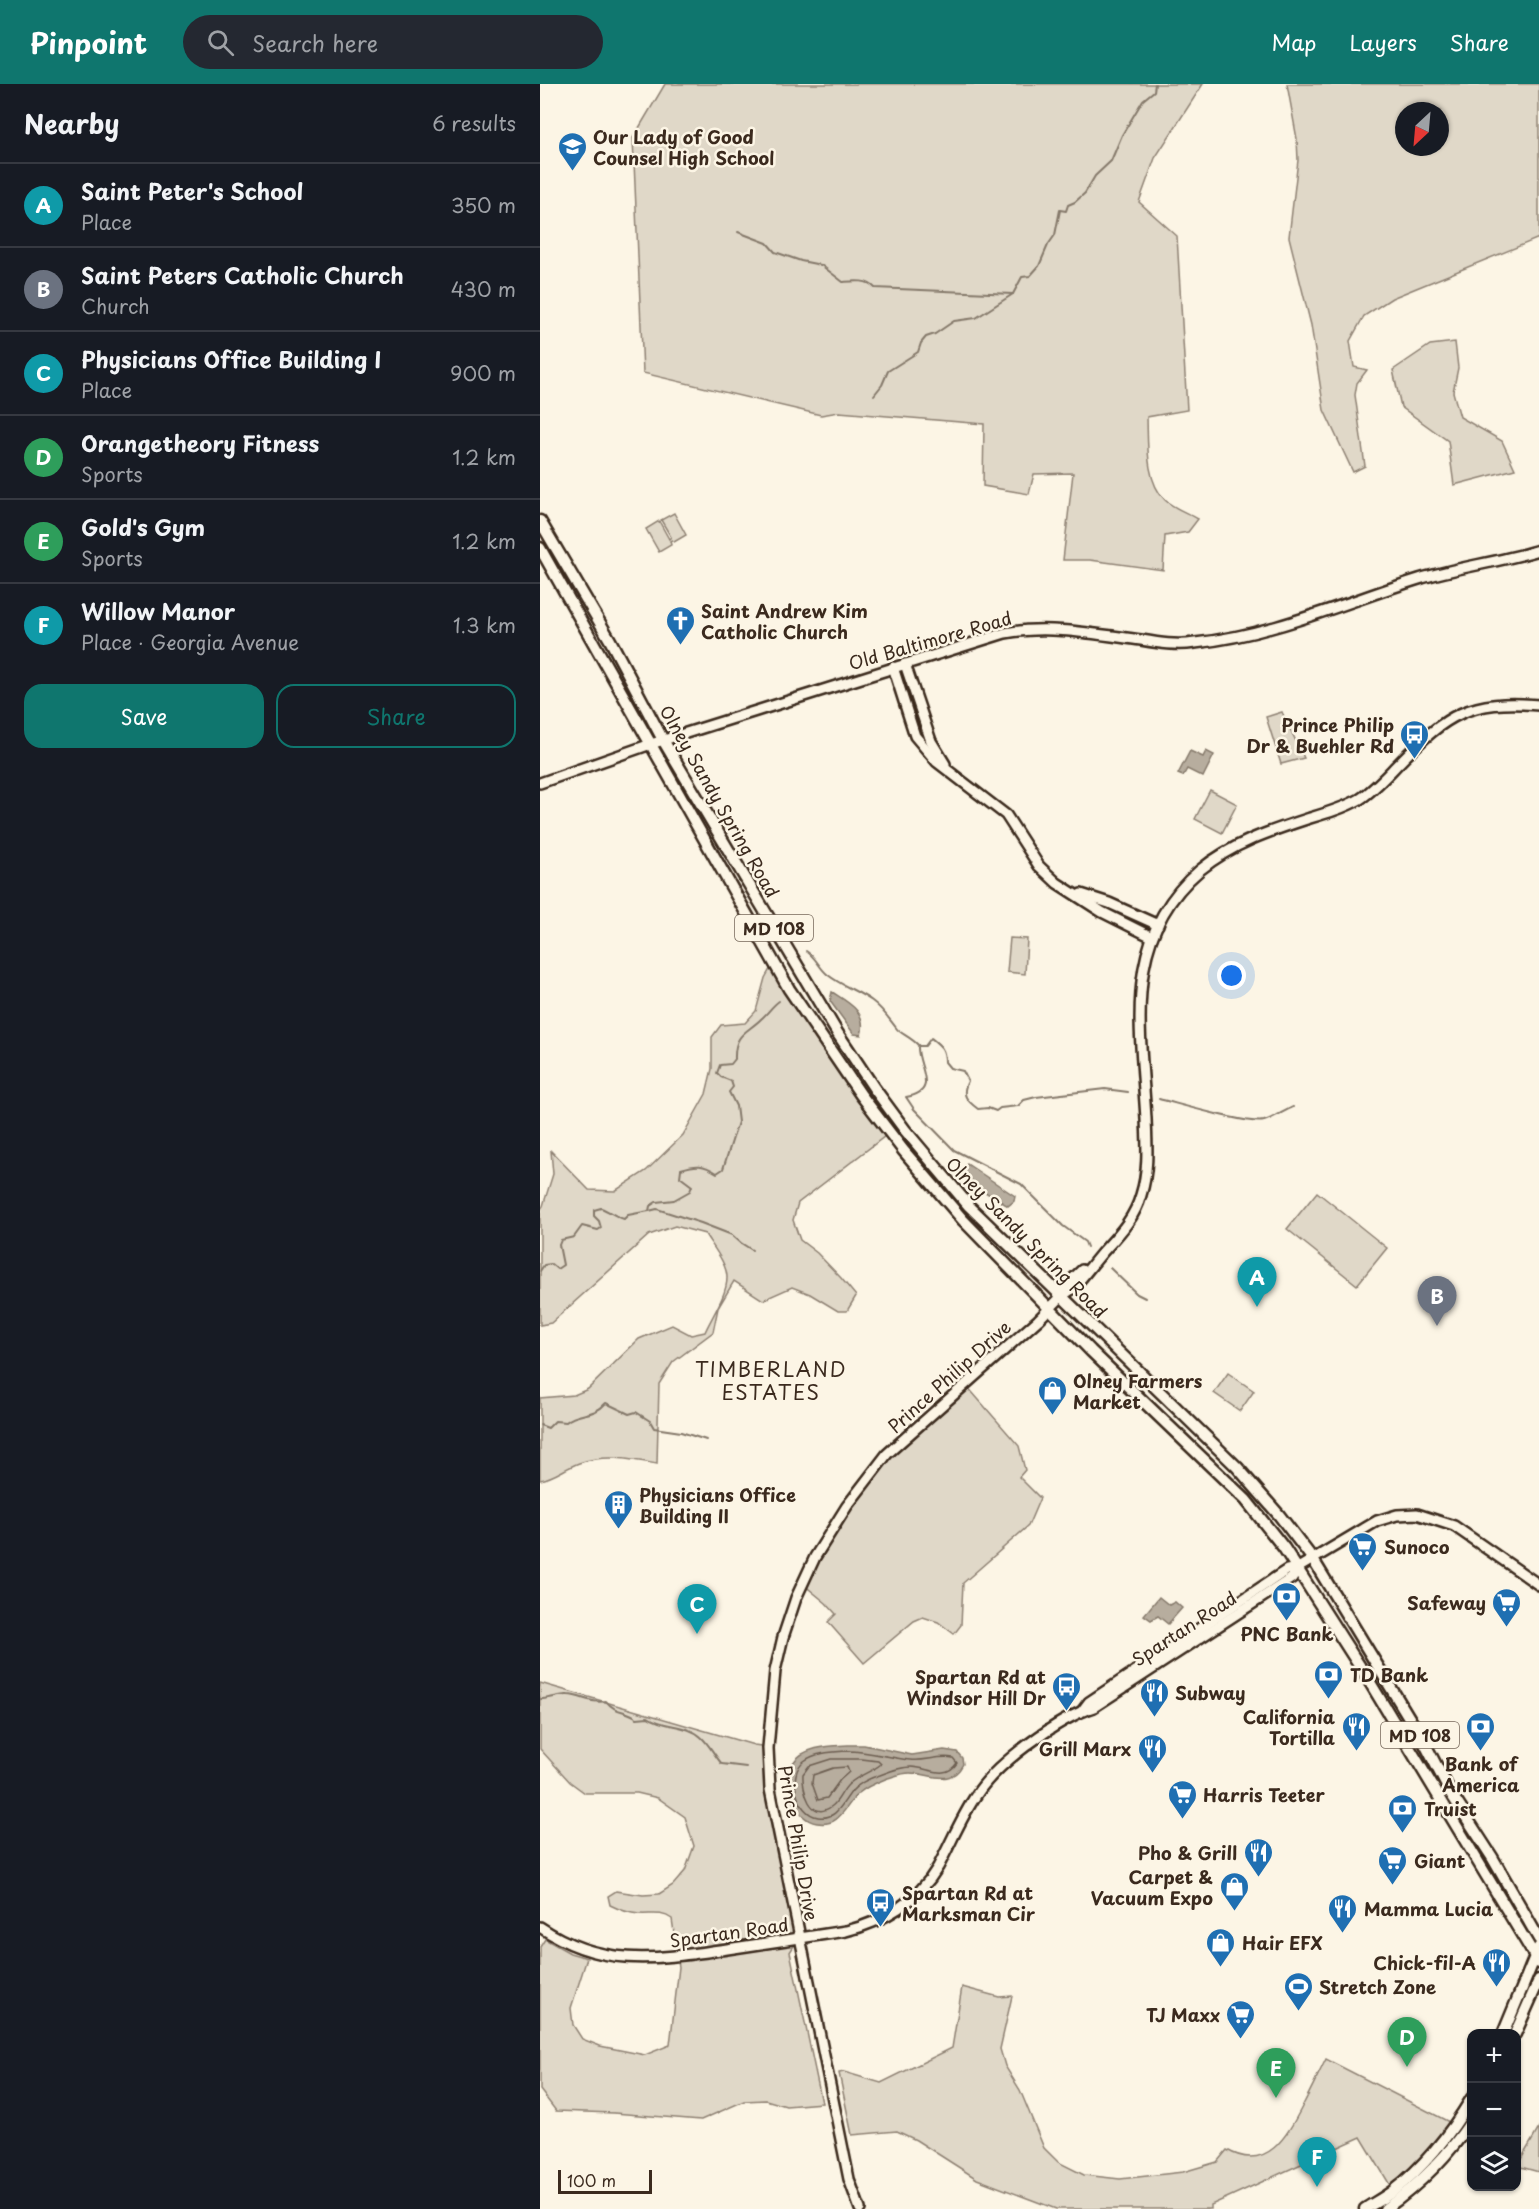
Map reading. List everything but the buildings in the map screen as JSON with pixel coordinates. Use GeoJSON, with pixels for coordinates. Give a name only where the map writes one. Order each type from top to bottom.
{"type":"FeatureCollection","features":[{"type":"Feature","properties":{"kind":"main road","name":"Olney Sandy Spring Road"},"geometry":{"type":"LineString","coordinates":[[540,521],[610,640],[663,740],[826,1016],[874,1088],[936,1169],[969,1206],[1237,1467],[1280,1515],[1312,1558],[1539,1938]]}},
{"type":"Feature","properties":{"kind":"main road","name":"Olney Sandy Spring Road"},"geometry":{"type":"LineString","coordinates":[[540,548],[789,989],[861,1095],[903,1150],[963,1220],[1246,1500],[1298,1568],[1538,1956]]}},
{"type":"Feature","properties":{"kind":"main road"},"geometry":{"type":"LineString","coordinates":[[1523,1912],[1539,1924]]}},
{"type":"Feature","properties":{"kind":"main road"},"geometry":{"type":"LineString","coordinates":[[1505,2029],[1538,1956]]}},
{"type":"Feature","properties":{"kind":"main road"},"geometry":{"type":"LineString","coordinates":[[1518,2029],[1534,1997],[1539,1980]]}},
{"type":"Feature","properties":{"kind":"main road"},"geometry":{"type":"LineString","coordinates":[[1365,2209],[1393,2190],[1422,2164],[1455,2125],[1467,2106]]}},
{"type":"Feature","properties":{"kind":"main road"},"geometry":{"type":"LineString","coordinates":[[1385,2209],[1410,2189],[1449,2150],[1467,2127]]}},
{"type":"Feature","properties":{"kind":"street","name":"Old Baltimore Road"},"geometry":{"type":"LineString","coordinates":[[540,788],[544,782],[663,740],[1005,633],[1029,628],[1055,629],[1174,644],[1195,644],[1236,636],[1314,615],[1421,578],[1539,550]]}},
{"type":"Feature","properties":{"kind":"street"},"geometry":{"type":"LineString","coordinates":[[905,664],[931,741],[953,776]]}},
{"type":"Feature","properties":{"kind":"street"},"geometry":{"type":"LineString","coordinates":[[893,667],[915,736],[937,762],[1005,815],[1039,866],[1057,883],[1102,912],[1152,937]]}},
{"type":"Feature","properties":{"kind":"street","name":"Prince Philip Drive"},"geometry":{"type":"LineString","coordinates":[[860,2209],[849,2179],[774,1818],[770,1789],[768,1748],[775,1671],[796,1598],[817,1554],[864,1482],[887,1454],[1050,1308],[1062,1296],[1063,1288],[1098,1258],[1120,1234],[1133,1215],[1140,1201],[1146,1174],[1147,1147],[1139,994],[1152,937],[1182,888],[1223,852],[1257,835],[1345,807],[1361,798],[1444,722],[1484,705],[1514,703],[1539,705]]}},
{"type":"Feature","properties":{"kind":"street"},"geometry":{"type":"LineString","coordinates":[[1067,890],[1109,903],[1158,925]]}},
{"type":"Feature","properties":{"kind":"street","name":"Spartan Road"},"geometry":{"type":"LineString","coordinates":[[540,1927],[565,1942],[594,1953],[637,1959],[664,1958],[865,1927],[891,1914],[924,1886],[936,1869],[976,1794],[992,1775],[1017,1752],[1083,1710],[1094,1707],[1292,1578],[1298,1568],[1312,1558],[1377,1521],[1397,1515],[1417,1514],[1454,1526],[1539,1586]]}},
{"type":"Feature","properties":{"kind":"shaded area"},"geometry":{"type":"Polygon","coordinates":[[[665,84],[1203,84],[1155,158],[1139,202],[1177,236],[1187,410],[1147,417],[1151,472],[1154,483],[1165,500],[1198,519],[1188,532],[1165,536],[1163,570],[1090,560],[1063,560],[1073,473],[1034,474],[1029,494],[983,486],[984,424],[839,412],[821,415],[643,373],[633,138],[665,84]]]}},
{"type":"Feature","properties":{"kind":"shaded area"},"geometry":{"type":"Polygon","coordinates":[[[1287,84],[1539,84],[1539,238],[1392,298],[1364,316],[1350,341],[1354,367],[1367,370],[1357,383],[1355,395],[1365,466],[1353,472],[1324,410],[1311,325],[1289,237],[1298,160],[1297,139],[1287,84]]]}},
{"type":"Feature","properties":{"kind":"shaded area"},"geometry":{"type":"Polygon","coordinates":[[[1455,342],[1458,368],[1453,392],[1460,417],[1502,441],[1515,469],[1454,485],[1448,441],[1401,407],[1393,370],[1430,345],[1455,342]]]}},
{"type":"Feature","properties":{"kind":"shaded area"},"geometry":{"type":"Polygon","coordinates":[[[674,513],[686,535],[674,542],[670,541],[671,545],[659,552],[646,529],[659,521],[669,539],[671,537],[661,520],[674,513]]]}},
{"type":"Feature","properties":{"kind":"shaded area"},"geometry":{"type":"Polygon","coordinates":[[[1282,712],[1304,758],[1281,764],[1266,717],[1282,712]]]}},
{"type":"Feature","properties":{"kind":"shaded area"},"geometry":{"type":"Polygon","coordinates":[[[1210,790],[1237,804],[1222,833],[1195,819],[1210,790]]]}},
{"type":"Feature","properties":{"kind":"shaded area"},"geometry":{"type":"Polygon","coordinates":[[[1010,938],[1027,939],[1025,974],[1007,972],[1010,938]]]}},
{"type":"Feature","properties":{"kind":"shaded area"},"geometry":{"type":"Polygon","coordinates":[[[774,962],[889,1133],[798,1203],[793,1220],[800,1240],[817,1253],[856,1296],[847,1311],[838,1311],[810,1294],[792,1287],[763,1300],[734,1281],[718,1308],[713,1332],[673,1362],[659,1384],[657,1464],[627,1459],[589,1460],[540,1480],[540,1398],[574,1395],[588,1389],[639,1339],[672,1325],[691,1335],[705,1332],[722,1298],[727,1278],[722,1261],[705,1234],[675,1226],[649,1235],[551,1323],[540,1325],[540,1210],[553,1174],[551,1151],[589,1190],[615,1191],[646,1171],[683,1135],[706,1094],[712,1069],[712,1037],[721,1025],[745,1023],[756,1011],[765,978],[774,962]]]}},
{"type":"Feature","properties":{"kind":"shaded area"},"geometry":{"type":"Polygon","coordinates":[[[1317,1192],[1387,1248],[1357,1285],[1287,1229],[1317,1192]]]}},
{"type":"Feature","properties":{"kind":"shaded area"},"geometry":{"type":"Polygon","coordinates":[[[1228,1373],[1254,1391],[1240,1411],[1214,1393],[1228,1373]]]}},
{"type":"Feature","properties":{"kind":"shaded area"},"geometry":{"type":"Polygon","coordinates":[[[965,1384],[1019,1446],[1025,1470],[1019,1477],[1040,1498],[1028,1526],[963,1583],[961,1625],[954,1634],[938,1622],[923,1617],[914,1621],[864,1663],[828,1622],[836,1614],[803,1584],[864,1482],[965,1384]]]}},
{"type":"Feature","properties":{"kind":"shaded area"},"geometry":{"type":"Polygon","coordinates":[[[540,1683],[754,1745],[768,1747],[799,1938],[790,1952],[822,2103],[786,2106],[766,2100],[744,2101],[701,2120],[556,2111],[540,2090],[540,1947],[545,1939],[570,1953],[587,1958],[571,2008],[573,2025],[582,2039],[600,2046],[645,2055],[670,2045],[679,1967],[672,1919],[660,1914],[639,1914],[621,1910],[610,1905],[608,1896],[616,1891],[643,1895],[659,1894],[673,1885],[685,1871],[694,1846],[685,1817],[658,1798],[637,1793],[585,1793],[570,1782],[540,1749],[540,1683]]]}},
{"type":"Feature","properties":{"kind":"shaded area"},"geometry":{"type":"Polygon","coordinates":[[[962,1987],[999,1997],[1012,1996],[1000,2049],[1005,2066],[1020,2090],[1044,2148],[1058,2162],[1084,2175],[1120,2179],[1183,2172],[1217,2162],[1227,2150],[1241,2156],[1254,2157],[1264,2154],[1274,2148],[1290,2128],[1326,2059],[1455,2125],[1393,2190],[1361,2137],[1211,2205],[1211,2209],[1056,2209],[977,2179],[916,2140],[897,2131],[852,2135],[839,2073],[844,2072],[881,2083],[952,2048],[962,1987]]]}},
{"type":"Feature","properties":{"kind":"shaded area"},"geometry":{"type":"Polygon","coordinates":[[[1539,2128],[1539,2172],[1521,2167],[1521,2159],[1539,2128]]]}},
{"type":"Feature","properties":{"kind":"water"},"geometry":{"type":"Polygon","coordinates":[[[1190,751],[1203,757],[1206,751],[1214,755],[1203,777],[1187,769],[1183,776],[1178,774],[1190,751]]]}},
{"type":"Feature","properties":{"kind":"water"},"geometry":{"type":"Polygon","coordinates":[[[832,992],[856,1009],[862,1020],[861,1035],[854,1034],[830,1001],[832,992]]]}},
{"type":"Feature","properties":{"kind":"water"},"geometry":{"type":"Polygon","coordinates":[[[967,1164],[1015,1196],[1014,1201],[1008,1206],[977,1186],[962,1170],[967,1164]]]}},
{"type":"Feature","properties":{"kind":"water"},"geometry":{"type":"Polygon","coordinates":[[[1159,1597],[1169,1605],[1175,1602],[1182,1608],[1168,1624],[1158,1616],[1151,1620],[1144,1615],[1159,1597]]]}},
{"type":"Feature","properties":{"kind":"water"},"geometry":{"type":"Polygon","coordinates":[[[864,1745],[912,1755],[944,1750],[957,1752],[963,1764],[952,1776],[939,1778],[910,1773],[888,1778],[862,1791],[832,1822],[817,1823],[809,1820],[796,1808],[789,1790],[788,1780],[793,1763],[798,1757],[811,1750],[864,1745]]]}},
{"type":"Feature","properties":{"kind":"waterway"},"geometry":{"type":"LineString","coordinates":[[738,232],[767,243],[775,252],[821,265],[843,282],[864,282],[875,288],[1013,294],[1022,277],[1030,276],[1039,266],[1055,235],[1060,210],[1066,211],[1068,205],[1085,193],[1095,176],[1111,161],[1122,135],[1143,100],[1154,91],[1155,84]]}},
{"type":"Feature","properties":{"kind":"waterway"},"geometry":{"type":"LineString","coordinates":[[874,395],[882,385],[888,371],[918,352],[926,337],[935,334],[954,321],[976,318],[1013,294]]}},
{"type":"Feature","properties":{"kind":"waterway"},"geometry":{"type":"LineString","coordinates":[[806,951],[828,975],[876,1004],[899,1031],[919,1046],[925,1046],[931,1038],[937,1043],[942,1048],[945,1062],[950,1068],[963,1071],[968,1081],[965,1090],[966,1097],[978,1109],[988,1108],[996,1111],[1000,1108],[1018,1106],[1024,1100],[1036,1097],[1105,1089],[1128,1092]]}},
{"type":"Feature","properties":{"kind":"waterway"},"geometry":{"type":"LineString","coordinates":[[540,1271],[544,1265],[551,1264],[557,1269],[563,1265],[559,1245],[561,1240],[574,1237],[582,1226],[598,1230],[601,1228],[594,1216],[594,1210],[601,1208],[624,1219],[628,1215],[649,1211],[650,1206],[656,1202],[674,1200],[690,1191],[692,1186],[680,1177],[681,1169],[700,1166],[717,1173],[723,1169],[738,1122],[736,1106],[729,1092],[733,1087],[731,1081],[717,1073],[720,1065],[731,1064],[735,1059],[735,1050],[742,1034],[779,1001]]}},
{"type":"Feature","properties":{"kind":"waterway"},"geometry":{"type":"LineString","coordinates":[[918,1047],[925,1084],[917,1094],[906,1097],[914,1109],[954,1150],[1021,1184],[1063,1226],[1085,1242],[1087,1247]]}},
{"type":"Feature","properties":{"kind":"waterway"},"geometry":{"type":"LineString","coordinates":[[1159,1099],[1229,1117],[1256,1121],[1268,1120],[1293,1107]]}},
{"type":"Feature","properties":{"kind":"waterway"},"geometry":{"type":"LineString","coordinates":[[649,1211],[657,1209],[701,1223],[732,1235],[752,1250]]}},
{"type":"Feature","properties":{"kind":"waterway"},"geometry":{"type":"LineString","coordinates":[[1110,1268],[1137,1294],[1145,1298]]}},
{"type":"Feature","properties":{"kind":"waterway"},"geometry":{"type":"LineString","coordinates":[[540,1425],[548,1428],[555,1421],[566,1422],[576,1416],[596,1411],[606,1403],[629,1414],[636,1412],[650,1421],[654,1428],[681,1432],[706,1440]]}},
{"type":"Feature","properties":{"kind":"waterway"},"geometry":{"type":"LineString","coordinates":[[540,1699],[565,1695],[606,1701],[613,1708],[637,1718],[648,1717],[689,1730],[707,1743],[722,1764],[746,1767]]}},
{"type":"Feature","properties":{"kind":"place","name":"Our Lady of Good Counsel High School"},"geometry":{"type":"Point","coordinates":[572,172]}},
{"type":"Feature","properties":{"kind":"place","name":"Saint Andrew Kim Catholic Church"},"geometry":{"type":"Point","coordinates":[680,646]}},
{"type":"Feature","properties":{"kind":"place","name":"Prince Philip Dr & Buehler Rd"},"geometry":{"type":"Point","coordinates":[1415,760]}},
{"type":"Feature","properties":{"kind":"place","name":"Saint Peter's School"},"geometry":{"type":"Point","coordinates":[1257,1307]}},
{"type":"Feature","properties":{"kind":"place","name":"Saint Peters Catholic Church"},"geometry":{"type":"Point","coordinates":[1437,1326]}},
{"type":"Feature","properties":{"kind":"place","name":"Olney Farmers Market"},"geometry":{"type":"Point","coordinates":[1052,1416]}},
{"type":"Feature","properties":{"kind":"place","name":"Physicians Office Building II"},"geometry":{"type":"Point","coordinates":[618,1530]}},
{"type":"Feature","properties":{"kind":"place","name":"Sunoco"},"geometry":{"type":"Point","coordinates":[1363,1572]}},
{"type":"Feature","properties":{"kind":"place","name":"PNC Bank"},"geometry":{"type":"Point","coordinates":[1287,1622]}},
{"type":"Feature","properties":{"kind":"place","name":"Safeway"},"geometry":{"type":"Point","coordinates":[1507,1628]}},
{"type":"Feature","properties":{"kind":"place","name":"Physicians Office Building I"},"geometry":{"type":"Point","coordinates":[697,1634]}},
{"type":"Feature","properties":{"kind":"place","name":"TD Bank"},"geometry":{"type":"Point","coordinates":[1329,1700]}},
{"type":"Feature","properties":{"kind":"place","name":"Spartan Rd at Windsor Hill Dr"},"geometry":{"type":"Point","coordinates":[1067,1712]}},
{"type":"Feature","properties":{"kind":"place","name":"Subway"},"geometry":{"type":"Point","coordinates":[1154,1718]}},
{"type":"Feature","properties":{"kind":"place","name":"California Tortilla"},"geometry":{"type":"Point","coordinates":[1356,1752]}},
{"type":"Feature","properties":{"kind":"place","name":"Bank of America"},"geometry":{"type":"Point","coordinates":[1481,1752]}},
{"type":"Feature","properties":{"kind":"place","name":"Grill Marx"},"geometry":{"type":"Point","coordinates":[1152,1774]}},
{"type":"Feature","properties":{"kind":"place","name":"Harris Teeter"},"geometry":{"type":"Point","coordinates":[1182,1820]}},
{"type":"Feature","properties":{"kind":"place","name":"Truist"},"geometry":{"type":"Point","coordinates":[1403,1834]}},
{"type":"Feature","properties":{"kind":"place","name":"Pho & Grill"},"geometry":{"type":"Point","coordinates":[1258,1878]}},
{"type":"Feature","properties":{"kind":"place","name":"Giant"},"geometry":{"type":"Point","coordinates":[1393,1886]}},
{"type":"Feature","properties":{"kind":"place","name":"Carpet & Vacuum Expo"},"geometry":{"type":"Point","coordinates":[1234,1912]}},
{"type":"Feature","properties":{"kind":"place","name":"Spartan Rd at Marksman Cir"},"geometry":{"type":"Point","coordinates":[881,1928]}},
{"type":"Feature","properties":{"kind":"place","name":"Mamma Lucia"},"geometry":{"type":"Point","coordinates":[1343,1934]}},
{"type":"Feature","properties":{"kind":"place","name":"Hair EFX"},"geometry":{"type":"Point","coordinates":[1221,1968]}},
{"type":"Feature","properties":{"kind":"place","name":"Chick-fil-A"},"geometry":{"type":"Point","coordinates":[1497,1988]}},
{"type":"Feature","properties":{"kind":"place","name":"Stretch Zone"},"geometry":{"type":"Point","coordinates":[1298,2012]}},
{"type":"Feature","properties":{"kind":"place","name":"TJ Maxx"},"geometry":{"type":"Point","coordinates":[1241,2040]}},
{"type":"Feature","properties":{"kind":"place","name":"Orangetheory Fitness"},"geometry":{"type":"Point","coordinates":[1407,2067]}},
{"type":"Feature","properties":{"kind":"place","name":"Gold's Gym"},"geometry":{"type":"Point","coordinates":[1276,2098]}},
{"type":"Feature","properties":{"kind":"place","name":"Willow Manor"},"geometry":{"type":"Point","coordinates":[1317,2187]}},
{"type":"Feature","properties":{"kind":"district","name":"TIMBERLAND ESTATES"},"geometry":{"type":"Point","coordinates":[771,1380]}}]}
